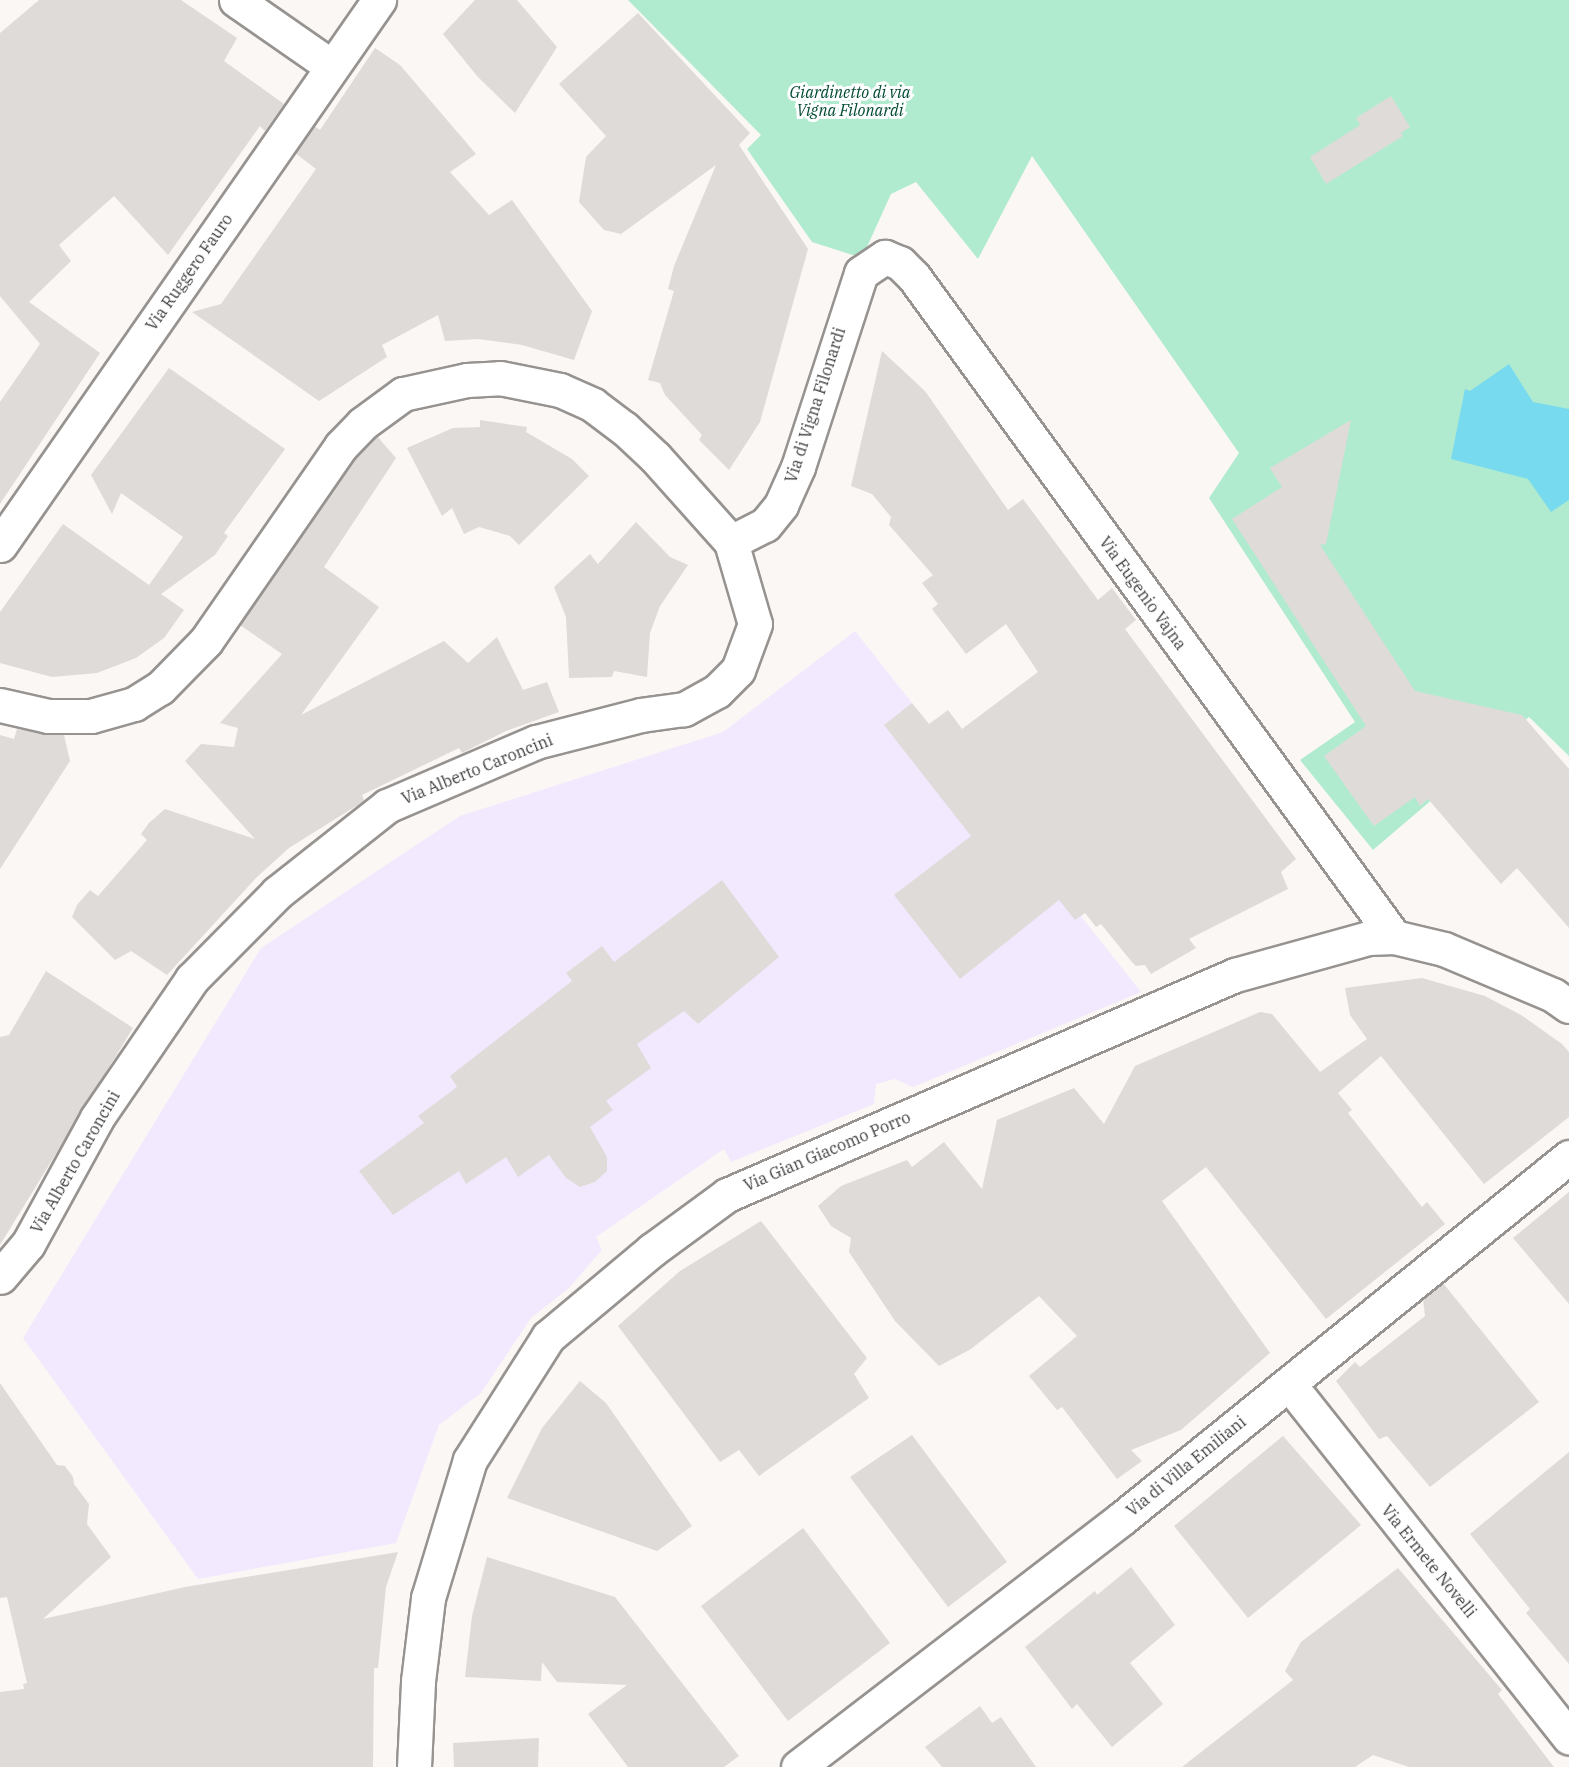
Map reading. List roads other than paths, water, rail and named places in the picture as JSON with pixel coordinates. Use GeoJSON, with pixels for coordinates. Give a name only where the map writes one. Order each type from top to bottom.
{"type":"FeatureCollection","features":[{"type":"Feature","properties":{"kind":"street"},"geometry":{"type":"LineString","coordinates":[[236,0],[331,66]]}},
{"type":"Feature","properties":{"kind":"street","name":"Via Ruggero Fauro"},"geometry":{"type":"LineString","coordinates":[[0,546],[379,0]]}},
{"type":"Feature","properties":{"kind":"street","name":"Via di Vigna Filonardi"},"geometry":{"type":"LineString","coordinates":[[731,542],[765,525],[781,505],[798,467],[855,284],[868,266],[885,257]]}},
{"type":"Feature","properties":{"kind":"street","name":"Via Eugenio Vajna"},"geometry":{"type":"LineString","coordinates":[[885,257],[900,263],[914,277],[1394,937]]}},
{"type":"Feature","properties":{"kind":"street","name":"Via Alberto Caroncini"},"geometry":{"type":"LineString","coordinates":[[0,705],[48,716],[91,716],[134,704],[160,688],[206,641],[357,429],[392,400],[432,385],[500,378],[540,385],[583,399],[647,448],[731,542],[755,624],[738,670],[717,691],[684,709],[642,714],[536,742],[387,806],[277,893],[192,979],[97,1118],[28,1244],[0,1277]]}},
{"type":"Feature","properties":{"kind":"street","name":"Via Gian Giacomo Porro"},"geometry":{"type":"LineString","coordinates":[[414,1767],[423,1630],[447,1533],[470,1460],[548,1337],[652,1250],[727,1195],[1235,975],[1327,947],[1368,938],[1394,937],[1444,949],[1493,968],[1569,1006]]}},
{"type":"Feature","properties":{"kind":"street","name":"Via di Villa Emiliani"},"geometry":{"type":"LineString","coordinates":[[798,1767],[1112,1526],[1569,1157]]}},
{"type":"Feature","properties":{"kind":"street","name":"Via Ermete Novelli"},"geometry":{"type":"LineString","coordinates":[[1289,1384],[1569,1737]]}},
{"type":"Feature","properties":{"kind":"water"},"geometry":{"type":"Polygon","coordinates":[[[1509,364],[1533,402],[1569,409],[1569,500],[1551,512],[1528,479],[1451,459],[1465,389],[1470,391],[1509,364]]]}},
{"type":"Feature","properties":{"kind":"park label","name":"Giardinetto di via Vigna Filonardi"},"geometry":{"type":"Point","coordinates":[850,101]}}]}
